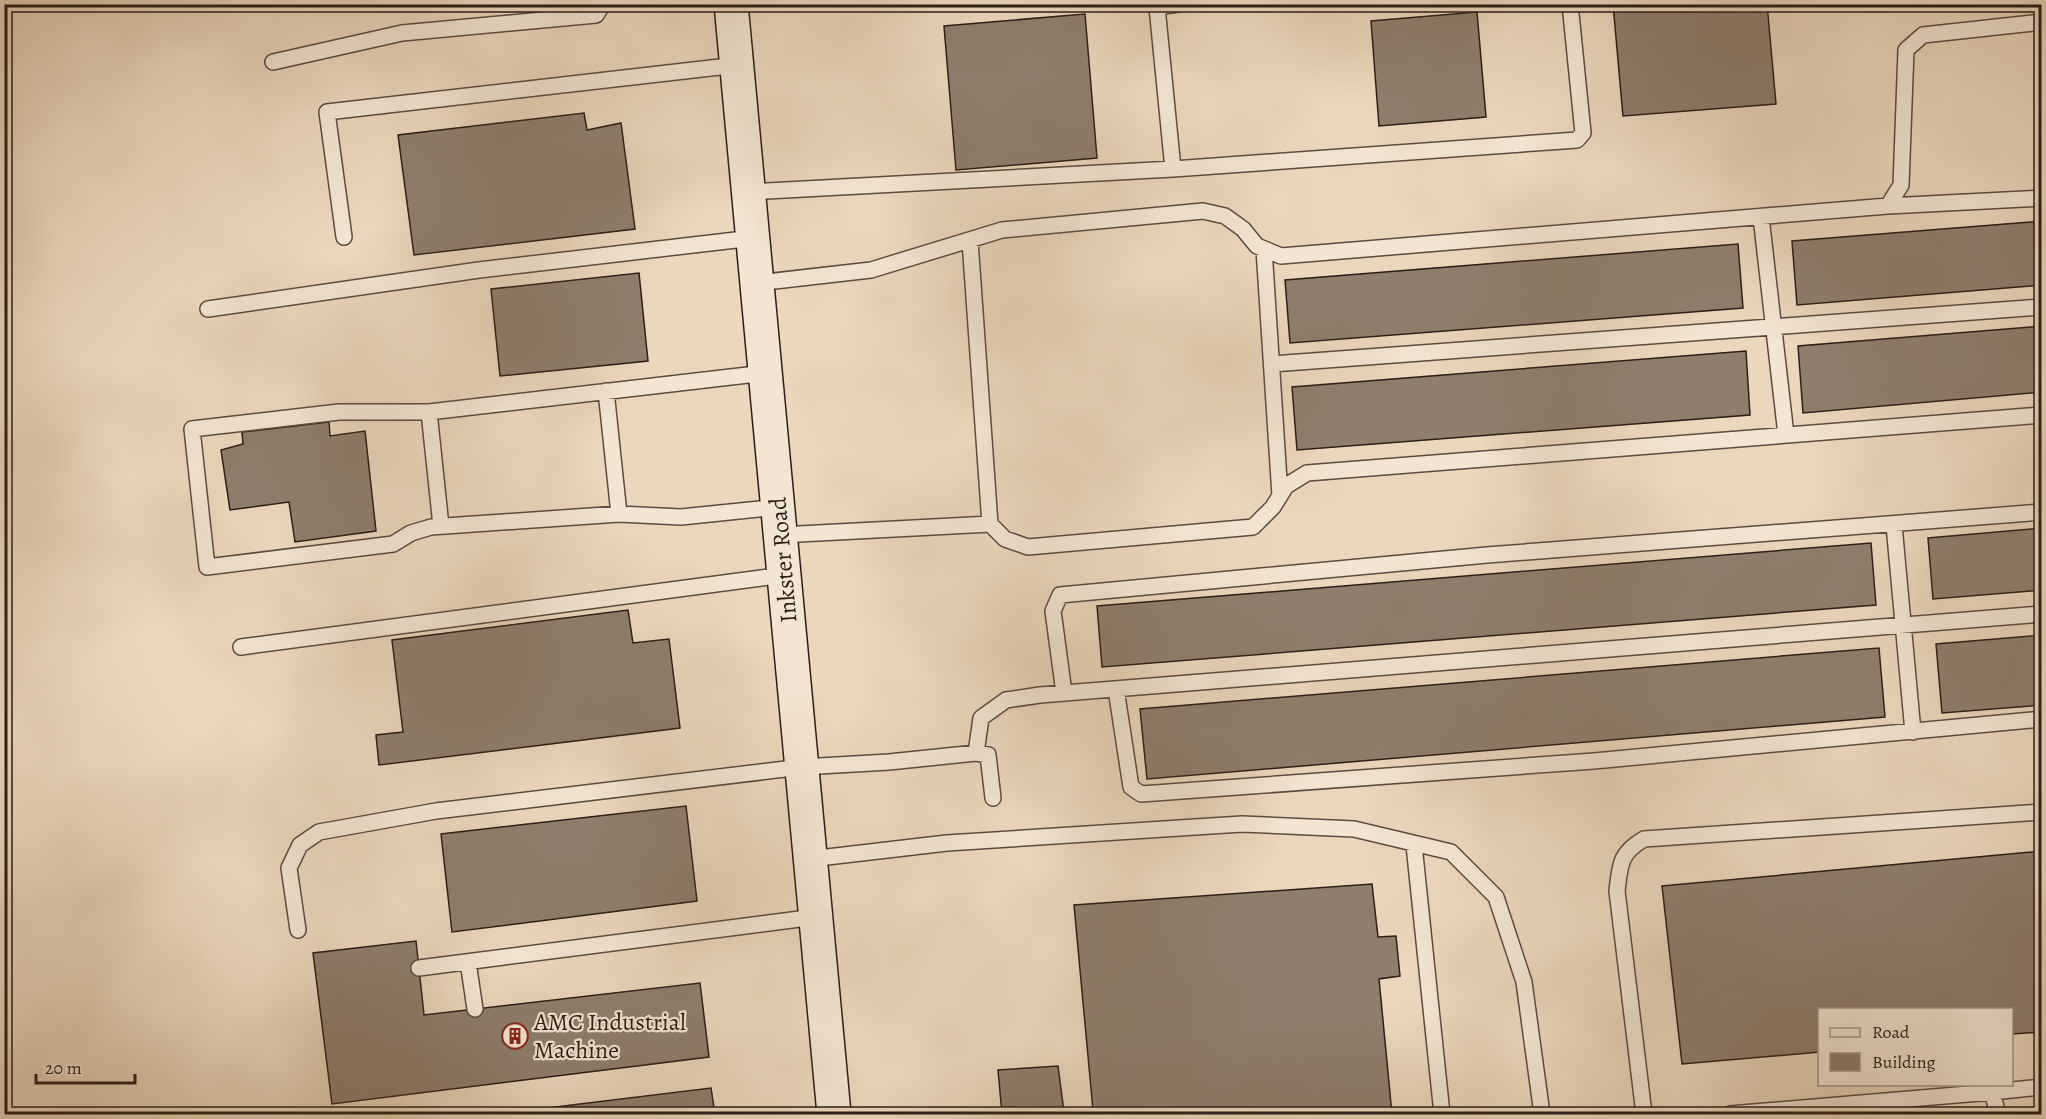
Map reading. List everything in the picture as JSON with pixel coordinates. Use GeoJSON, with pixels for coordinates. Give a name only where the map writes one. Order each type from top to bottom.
{"type":"FeatureCollection","features":[{"type":"Feature","properties":{"kind":"main road","name":"Inkster Road"},"geometry":{"type":"LineString","coordinates":[[731,4],[834,1114]]}},
{"type":"Feature","properties":{"kind":"lane"},"geometry":{"type":"LineString","coordinates":[[273,62],[402,33],[596,15],[603,4]]}},
{"type":"Feature","properties":{"kind":"lane"},"geometry":{"type":"LineString","coordinates":[[1173,169],[1154,6],[1178,4]]}},
{"type":"Feature","properties":{"kind":"lane"},"geometry":{"type":"LineString","coordinates":[[748,192],[1173,169],[1577,140],[1583,133],[1570,4]]}},
{"type":"Feature","properties":{"kind":"lane"},"geometry":{"type":"LineString","coordinates":[[1888,206],[1902,185],[1906,50],[1923,35],[2042,22]]}},
{"type":"Feature","properties":{"kind":"lane"},"geometry":{"type":"LineString","coordinates":[[344,237],[327,112],[736,65]]}},
{"type":"Feature","properties":{"kind":"lane"},"geometry":{"type":"LineString","coordinates":[[757,283],[871,270],[1002,230],[1203,211],[1225,216],[1242,229],[1257,246],[1281,256],[1888,206],[2042,198]]}},
{"type":"Feature","properties":{"kind":"lane"},"geometry":{"type":"LineString","coordinates":[[1761,217],[1772,329],[1786,435]]}},
{"type":"Feature","properties":{"kind":"lane"},"geometry":{"type":"LineString","coordinates":[[208,309],[479,270],[753,238]]}},
{"type":"Feature","properties":{"kind":"lane"},"geometry":{"type":"LineString","coordinates":[[970,241],[990,524],[1005,539],[1028,548],[1253,527],[1273,507],[1287,486],[1306,472],[2042,416]]}},
{"type":"Feature","properties":{"kind":"lane"},"geometry":{"type":"LineString","coordinates":[[1264,249],[1280,496]]}},
{"type":"Feature","properties":{"kind":"lane"},"geometry":{"type":"LineString","coordinates":[[1272,364],[1772,329],[2042,307]]}},
{"type":"Feature","properties":{"kind":"lane"},"geometry":{"type":"LineString","coordinates":[[765,373],[429,412],[339,412],[192,429],[207,567],[393,544],[411,533],[441,526],[619,514],[779,521],[990,524]]}},
{"type":"Feature","properties":{"kind":"lane"},"geometry":{"type":"LineString","coordinates":[[606,391],[619,514]]}},
{"type":"Feature","properties":{"kind":"lane"},"geometry":{"type":"LineString","coordinates":[[429,412],[441,526]]}},
{"type":"Feature","properties":{"kind":"lane"},"geometry":{"type":"LineString","coordinates":[[1064,693],[1053,611],[1060,595],[1486,555],[2042,512]]}},
{"type":"Feature","properties":{"kind":"lane"},"geometry":{"type":"LineString","coordinates":[[1894,525],[1913,732]]}},
{"type":"Feature","properties":{"kind":"lane"},"geometry":{"type":"LineString","coordinates":[[241,647],[784,574]]}},
{"type":"Feature","properties":{"kind":"lane"},"geometry":{"type":"LineString","coordinates":[[976,753],[981,718],[1006,700],[1064,693],[2042,614]]}},
{"type":"Feature","properties":{"kind":"lane"},"geometry":{"type":"LineString","coordinates":[[1116,689],[1126,767],[1131,787],[1141,794],[1594,761],[2042,719]]}},
{"type":"Feature","properties":{"kind":"lane"},"geometry":{"type":"LineString","coordinates":[[298,930],[289,868],[300,845],[319,832],[436,811],[802,767],[889,762],[976,753],[988,755],[993,798]]}},
{"type":"Feature","properties":{"kind":"lane"},"geometry":{"type":"LineString","coordinates":[[1644,1114],[1617,891],[1619,873],[1628,849],[1644,839],[2042,812]]}},
{"type":"Feature","properties":{"kind":"lane"},"geometry":{"type":"LineString","coordinates":[[810,859],[947,843],[1242,824],[1354,829],[1451,852],[1496,897],[1524,982],[1542,1114]]}},
{"type":"Feature","properties":{"kind":"lane"},"geometry":{"type":"LineString","coordinates":[[1414,845],[1442,1114]]}},
{"type":"Feature","properties":{"kind":"lane"},"geometry":{"type":"LineString","coordinates":[[419,968],[815,917]]}},
{"type":"Feature","properties":{"kind":"lane"},"geometry":{"type":"LineString","coordinates":[[468,962],[474,1009]]}},
{"type":"Feature","properties":{"kind":"lane"},"geometry":{"type":"LineString","coordinates":[[1730,1114],[1905,1108],[1992,1092],[2042,1087]]}},
{"type":"Feature","properties":{"kind":"lane"},"geometry":{"type":"LineString","coordinates":[[1992,1092],[1998,1114]]}},
{"type":"Feature","properties":{"kind":"building"},"geometry":{"type":"Polygon","coordinates":[[[349,4],[402,4],[350,11],[349,4]]]}},
{"type":"Feature","properties":{"kind":"building"},"geometry":{"type":"Polygon","coordinates":[[[1613,4],[1767,4],[1776,104],[1623,116],[1613,4]]]}},
{"type":"Feature","properties":{"kind":"building"},"geometry":{"type":"Polygon","coordinates":[[[1477,12],[1486,117],[1379,126],[1371,21],[1477,12]]]}},
{"type":"Feature","properties":{"kind":"building"},"geometry":{"type":"Polygon","coordinates":[[[1085,14],[1097,158],[956,170],[944,26],[1085,14]]]}},
{"type":"Feature","properties":{"kind":"building"},"geometry":{"type":"Polygon","coordinates":[[[584,113],[587,130],[621,123],[635,229],[414,255],[398,135],[584,113]]]}},
{"type":"Feature","properties":{"kind":"building"},"geometry":{"type":"Polygon","coordinates":[[[2042,221],[2042,285],[1797,305],[1792,241],[2042,221]]]}},
{"type":"Feature","properties":{"kind":"building"},"geometry":{"type":"Polygon","coordinates":[[[1738,244],[1743,308],[1290,343],[1285,280],[1738,244]]]}},
{"type":"Feature","properties":{"kind":"building"},"geometry":{"type":"Polygon","coordinates":[[[639,273],[648,361],[500,376],[491,289],[639,273]]]}},
{"type":"Feature","properties":{"kind":"building"},"geometry":{"type":"Polygon","coordinates":[[[2042,326],[2042,392],[1803,413],[1798,346],[2042,326]]]}},
{"type":"Feature","properties":{"kind":"building"},"geometry":{"type":"Polygon","coordinates":[[[1746,351],[1750,415],[1297,450],[1292,387],[1746,351]]]}},
{"type":"Feature","properties":{"kind":"building"},"geometry":{"type":"Polygon","coordinates":[[[329,422],[330,436],[365,431],[376,531],[295,542],[289,502],[230,510],[221,450],[243,444],[242,432],[329,422]]]}},
{"type":"Feature","properties":{"kind":"building"},"geometry":{"type":"Polygon","coordinates":[[[2042,528],[2042,590],[1933,599],[1928,538],[2042,528]]]}},
{"type":"Feature","properties":{"kind":"building"},"geometry":{"type":"Polygon","coordinates":[[[1871,543],[1876,605],[1102,667],[1097,606],[1871,543]]]}},
{"type":"Feature","properties":{"kind":"building"},"geometry":{"type":"Polygon","coordinates":[[[628,610],[633,643],[669,639],[680,728],[379,765],[376,735],[403,732],[392,640],[628,610]]]}},
{"type":"Feature","properties":{"kind":"building"},"geometry":{"type":"Polygon","coordinates":[[[2042,635],[2042,705],[1942,713],[1936,644],[2042,635]]]}},
{"type":"Feature","properties":{"kind":"building"},"geometry":{"type":"Polygon","coordinates":[[[1879,648],[1885,717],[1147,779],[1140,709],[1879,648]]]}},
{"type":"Feature","properties":{"kind":"building"},"geometry":{"type":"Polygon","coordinates":[[[686,806],[697,901],[452,932],[441,834],[686,806]]]}},
{"type":"Feature","properties":{"kind":"building"},"geometry":{"type":"Polygon","coordinates":[[[2042,851],[2042,1032],[2013,1034],[2013,1008],[1818,1008],[1818,1052],[1682,1064],[1662,886],[2042,851]]]}},
{"type":"Feature","properties":{"kind":"building"},"geometry":{"type":"Polygon","coordinates":[[[1372,884],[1378,937],[1396,936],[1400,976],[1379,979],[1392,1114],[1002,1114],[998,1070],[1058,1066],[1064,1112],[1093,1110],[1074,905],[1372,884]]]}},
{"type":"Feature","properties":{"kind":"building","name":"AMC Industrial Machine"},"geometry":{"type":"Polygon","coordinates":[[[416,941],[424,1015],[700,983],[709,1057],[332,1104],[313,953],[416,941]]]}},
{"type":"Feature","properties":{"kind":"building"},"geometry":{"type":"Polygon","coordinates":[[[711,1088],[715,1114],[497,1114],[711,1088]]]}},
{"type":"Feature","properties":{"kind":"place","name":"AMC Industrial Machine"},"geometry":{"type":"Point","coordinates":[515,1036]}}]}
